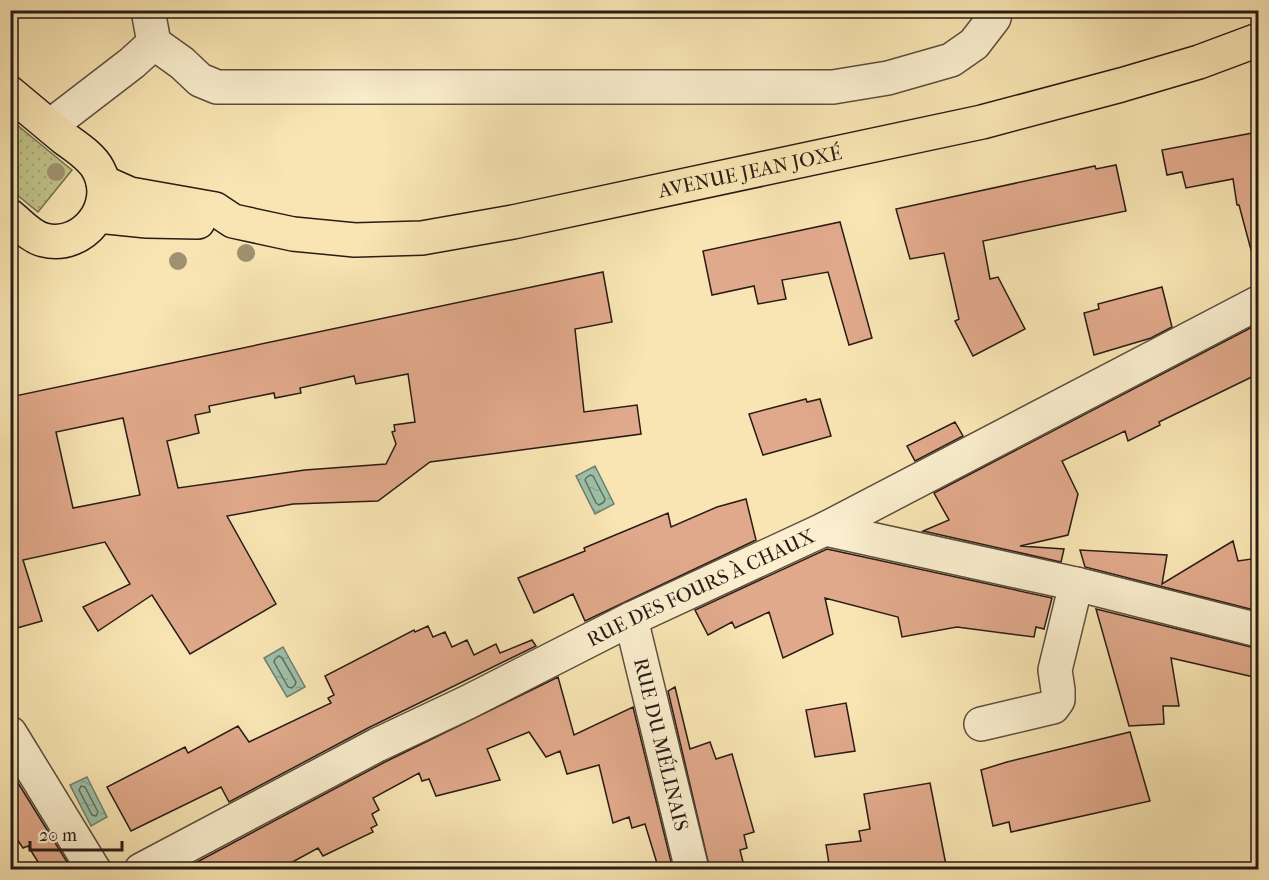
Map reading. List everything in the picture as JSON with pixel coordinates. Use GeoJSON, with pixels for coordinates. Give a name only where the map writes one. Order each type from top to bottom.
{"type":"FeatureCollection","features":[{"type":"Feature","properties":{"kind":"main road","name":"AVENUE JEAN JOXÉ"},"geometry":{"type":"LineString","coordinates":[[98,216],[147,221],[185,220],[210,224],[233,221],[293,234],[355,240],[422,238],[460,232],[982,122],[1200,62],[1258,40]]}},
{"type":"Feature","properties":{"kind":"main road"},"geometry":{"type":"LineString","coordinates":[[10,93],[93,161],[103,182],[103,200],[98,216],[86,231],[69,240],[49,241],[18,233]]}},
{"type":"Feature","properties":{"kind":"main road","name":"AVENUE JEAN JOXÉ"},"geometry":{"type":"LineString","coordinates":[[103,182],[130,194],[215,209],[233,221]]}},
{"type":"Feature","properties":{"kind":"street"},"geometry":{"type":"LineString","coordinates":[[148,10],[154,43],[182,63],[200,80],[217,87],[833,87],[888,78],[951,60],[975,44],[994,18],[996,10]]}},
{"type":"Feature","properties":{"kind":"street"},"geometry":{"type":"LineString","coordinates":[[50,126],[132,63],[154,43]]}},
{"type":"Feature","properties":{"kind":"street","name":"RUE DES FOURS À CHAUX"},"geometry":{"type":"LineString","coordinates":[[141,870],[377,745],[468,702],[631,619],[825,529],[1258,303]]}},
{"type":"Feature","properties":{"kind":"street"},"geometry":{"type":"LineString","coordinates":[[825,529],[1076,584],[1258,630]]}},
{"type":"Feature","properties":{"kind":"street"},"geometry":{"type":"LineString","coordinates":[[981,724],[1053,707],[1058,700],[1055,670],[1076,584]]}},
{"type":"Feature","properties":{"kind":"street","name":"RUE DU MÉLINAIS"},"geometry":{"type":"LineString","coordinates":[[631,619],[692,870]]}},
{"type":"Feature","properties":{"kind":"street"},"geometry":{"type":"LineString","coordinates":[[10,733],[94,870]]}},
{"type":"Feature","properties":{"kind":"shaded area"},"geometry":{"type":"Polygon","coordinates":[[[11,120],[72,170],[38,212],[11,190],[11,120]]]}},
{"type":"Feature","properties":{"kind":"water"},"geometry":{"type":"Polygon","coordinates":[[[595,466],[614,504],[595,514],[576,476],[595,466]]]}},
{"type":"Feature","properties":{"kind":"water"},"geometry":{"type":"Polygon","coordinates":[[[283,647],[305,687],[287,697],[264,658],[283,647]]]}},
{"type":"Feature","properties":{"kind":"water"},"geometry":{"type":"Polygon","coordinates":[[[87,777],[107,817],[91,826],[70,785],[87,777]]]}},
{"type":"Feature","properties":{"kind":"building"},"geometry":{"type":"Polygon","coordinates":[[[1258,132],[1258,249],[1251,250],[1239,205],[1237,205],[1233,179],[1186,188],[1182,172],[1167,175],[1162,150],[1258,132]]]}},
{"type":"Feature","properties":{"kind":"building"},"geometry":{"type":"Polygon","coordinates":[[[1116,165],[1126,211],[983,241],[990,279],[998,277],[1025,329],[973,356],[955,321],[959,319],[944,253],[910,259],[896,209],[1095,166],[1096,169],[1116,165]]]}},
{"type":"Feature","properties":{"kind":"building"},"geometry":{"type":"Polygon","coordinates":[[[840,222],[872,338],[849,345],[828,272],[782,280],[786,299],[758,304],[754,286],[712,295],[703,251],[840,222]]]}},
{"type":"Feature","properties":{"kind":"building"},"geometry":{"type":"Polygon","coordinates":[[[603,272],[612,322],[575,329],[584,412],[637,405],[641,434],[430,462],[378,501],[293,504],[227,516],[276,604],[190,654],[152,595],[98,631],[83,607],[130,584],[105,542],[23,560],[42,621],[10,630],[10,397],[603,272]],[[408,374],[356,384],[354,376],[300,388],[301,393],[275,398],[274,393],[209,406],[210,412],[195,415],[199,433],[167,441],[178,488],[305,470],[386,464],[396,444],[392,432],[395,431],[394,425],[415,422],[408,374]],[[123,418],[56,432],[73,508],[140,495],[123,418]]]}},
{"type":"Feature","properties":{"kind":"building"},"geometry":{"type":"Polygon","coordinates":[[[1162,287],[1172,327],[1151,338],[1094,355],[1084,313],[1099,309],[1098,304],[1162,287]]]}},
{"type":"Feature","properties":{"kind":"building"},"geometry":{"type":"Polygon","coordinates":[[[1258,324],[1258,374],[1159,422],[1160,425],[1128,441],[1125,431],[1062,461],[1078,494],[1068,535],[1020,546],[1064,549],[1061,562],[923,531],[949,520],[934,493],[1258,324]]]}},
{"type":"Feature","properties":{"kind":"building"},"geometry":{"type":"Polygon","coordinates":[[[806,399],[807,402],[820,399],[831,436],[763,455],[749,414],[806,399]]]}},
{"type":"Feature","properties":{"kind":"building"},"geometry":{"type":"Polygon","coordinates":[[[955,422],[963,436],[915,461],[907,446],[955,422]]]}},
{"type":"Feature","properties":{"kind":"building"},"geometry":{"type":"Polygon","coordinates":[[[746,499],[756,540],[585,621],[573,594],[534,613],[518,578],[585,551],[584,548],[668,513],[671,527],[717,507],[746,499]]]}},
{"type":"Feature","properties":{"kind":"building"},"geometry":{"type":"Polygon","coordinates":[[[1233,541],[1238,561],[1258,558],[1258,611],[1085,567],[1080,550],[1167,555],[1162,584],[1233,541]]]}},
{"type":"Feature","properties":{"kind":"building"},"geometry":{"type":"Polygon","coordinates":[[[827,549],[1052,598],[1044,629],[1036,627],[1034,637],[957,627],[902,637],[898,617],[825,598],[833,634],[783,658],[769,612],[735,628],[732,622],[708,635],[695,610],[827,549]]]}},
{"type":"Feature","properties":{"kind":"building"},"geometry":{"type":"Polygon","coordinates":[[[1096,609],[1255,648],[1258,678],[1171,658],[1179,706],[1163,706],[1164,724],[1129,726],[1096,609]]]}},
{"type":"Feature","properties":{"kind":"building"},"geometry":{"type":"Polygon","coordinates":[[[428,626],[433,637],[445,632],[452,647],[467,640],[474,655],[496,644],[500,653],[532,640],[536,646],[368,728],[229,802],[221,787],[131,831],[107,787],[185,747],[188,753],[238,726],[249,742],[331,703],[328,698],[334,695],[325,676],[414,630],[415,632],[428,626]]]}},
{"type":"Feature","properties":{"kind":"building"},"geometry":{"type":"Polygon","coordinates":[[[558,677],[574,735],[633,707],[673,870],[659,870],[645,824],[632,828],[629,817],[613,823],[599,765],[567,774],[560,751],[546,757],[529,732],[487,749],[500,780],[436,796],[429,779],[422,781],[419,773],[373,798],[379,810],[372,814],[377,825],[371,828],[373,832],[323,856],[318,848],[278,870],[182,870],[385,762],[558,677]]]}},
{"type":"Feature","properties":{"kind":"building"},"geometry":{"type":"Polygon","coordinates":[[[675,687],[690,749],[710,742],[716,759],[732,754],[754,832],[744,835],[747,848],[740,850],[745,870],[710,870],[668,691],[675,687]]]}},
{"type":"Feature","properties":{"kind":"building"},"geometry":{"type":"Polygon","coordinates":[[[846,703],[855,751],[815,757],[806,710],[846,703]]]}},
{"type":"Feature","properties":{"kind":"building"},"geometry":{"type":"Polygon","coordinates":[[[1130,732],[1150,801],[1011,832],[1009,822],[993,826],[981,770],[1130,732]]]}},
{"type":"Feature","properties":{"kind":"building"},"geometry":{"type":"Polygon","coordinates":[[[10,770],[72,870],[43,870],[28,846],[23,848],[10,829],[10,770]]]}},
{"type":"Feature","properties":{"kind":"building"},"geometry":{"type":"Polygon","coordinates":[[[930,783],[947,870],[830,870],[826,845],[861,841],[859,831],[870,829],[864,794],[930,783]]]}}]}
